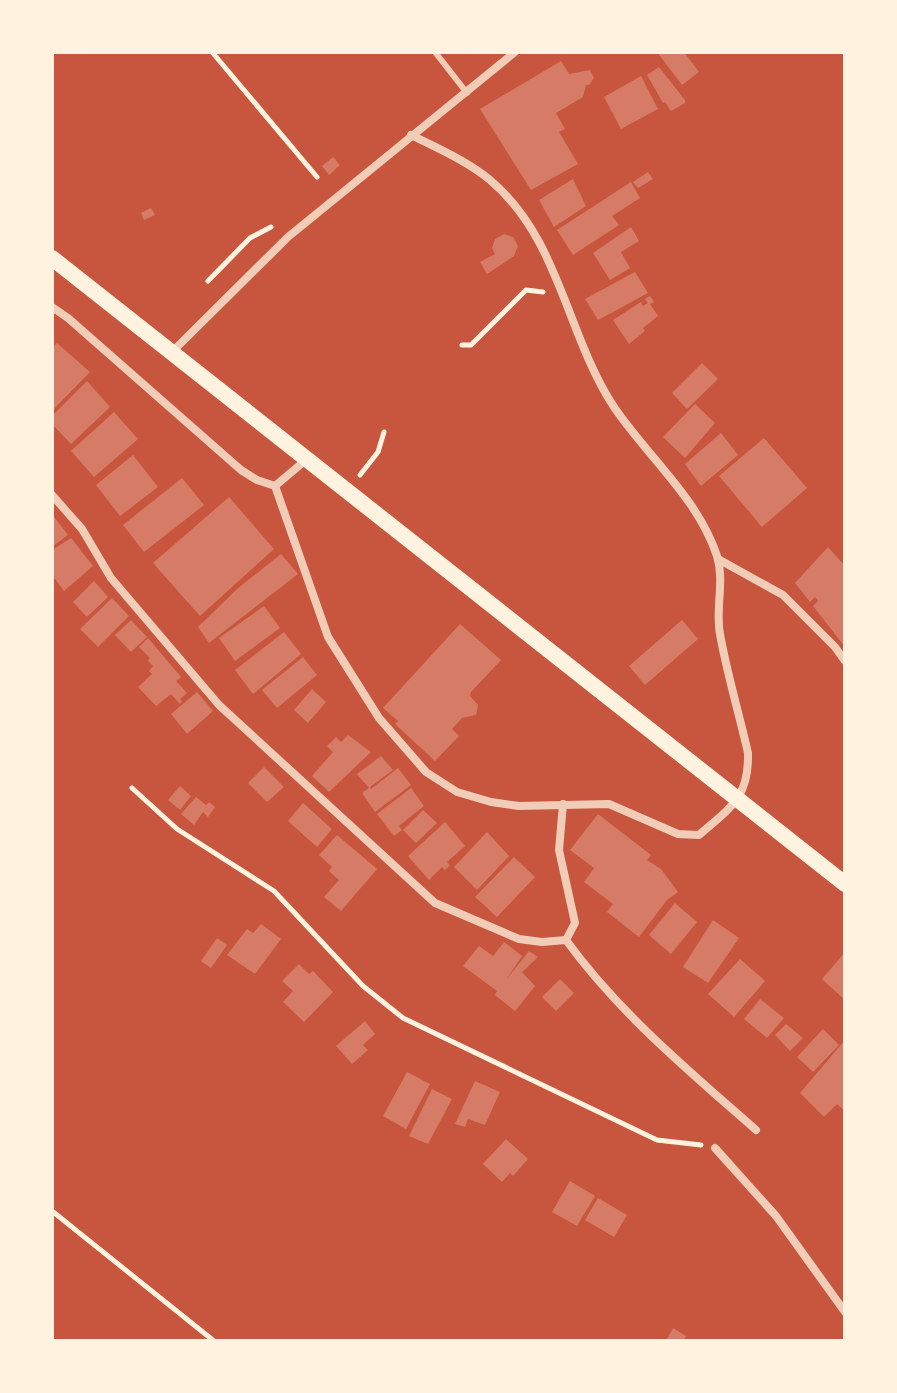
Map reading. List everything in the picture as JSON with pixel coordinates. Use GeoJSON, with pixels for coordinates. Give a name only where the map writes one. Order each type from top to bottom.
{"type":"FeatureCollection","features":[{"type":"Feature","properties":{"kind":"main road"},"geometry":{"type":"LineString","coordinates":[[52,258],[845,884]]}},
{"type":"Feature","properties":{"kind":"street"},"geometry":{"type":"LineString","coordinates":[[172,352],[281,242],[515,52]]}},
{"type":"Feature","properties":{"kind":"street"},"geometry":{"type":"LineString","coordinates":[[275,486],[328,637],[379,718],[426,772],[457,792],[491,802],[519,806],[609,804],[678,834],[699,835],[739,800],[749,769],[748,753],[720,635],[721,575],[718,559],[703,525],[602,387],[537,237],[500,190],[473,168],[411,135]]}},
{"type":"Feature","properties":{"kind":"street"},"geometry":{"type":"LineString","coordinates":[[52,307],[241,470],[275,486]]}},
{"type":"Feature","properties":{"kind":"street"},"geometry":{"type":"LineString","coordinates":[[275,486],[307,459]]}},
{"type":"Feature","properties":{"kind":"street"},"geometry":{"type":"LineString","coordinates":[[52,495],[82,529],[111,578],[219,705],[435,903],[519,939],[542,942],[566,940]]}},
{"type":"Feature","properties":{"kind":"street"},"geometry":{"type":"LineString","coordinates":[[718,559],[783,595],[845,661]]}},
{"type":"Feature","properties":{"kind":"street"},"geometry":{"type":"LineString","coordinates":[[563,804],[559,850],[575,923],[566,940]]}},
{"type":"Feature","properties":{"kind":"street"},"geometry":{"type":"LineString","coordinates":[[566,940],[592,976],[686,1069],[756,1130]]}},
{"type":"Feature","properties":{"kind":"street"},"geometry":{"type":"LineString","coordinates":[[715,1148],[776,1216],[845,1312]]}},
{"type":"Feature","properties":{"kind":"lane"},"geometry":{"type":"LineString","coordinates":[[435,52],[467,93]]}},
{"type":"Feature","properties":{"kind":"path"},"geometry":{"type":"LineString","coordinates":[[212,52],[317,177]]}},
{"type":"Feature","properties":{"kind":"path"},"geometry":{"type":"LineString","coordinates":[[462,345],[471,345],[526,290],[564,295]]}},
{"type":"Feature","properties":{"kind":"path"},"geometry":{"type":"LineString","coordinates":[[356,479],[378,452],[384,432]]}},
{"type":"Feature","properties":{"kind":"path"},"geometry":{"type":"LineString","coordinates":[[132,788],[177,829],[274,891],[363,986],[403,1018],[657,1140],[715,1148]]}},
{"type":"Feature","properties":{"kind":"path"},"geometry":{"type":"LineString","coordinates":[[52,1211],[214,1341]]}},
{"type":"Feature","properties":{"kind":"building"},"geometry":{"type":"Polygon","coordinates":[[[657,52],[684,52],[699,72],[682,85],[657,52]]]}},
{"type":"Feature","properties":{"kind":"building"},"geometry":{"type":"Polygon","coordinates":[[[561,61],[569,74],[590,70],[594,78],[586,85],[583,97],[556,113],[565,129],[559,132],[578,164],[531,190],[480,109],[561,61]]]}},
{"type":"Feature","properties":{"kind":"building"},"geometry":{"type":"Polygon","coordinates":[[[659,67],[685,100],[671,111],[647,75],[659,67]]]}},
{"type":"Feature","properties":{"kind":"building"},"geometry":{"type":"Polygon","coordinates":[[[641,76],[658,109],[621,129],[604,97],[641,76]]]}},
{"type":"Feature","properties":{"kind":"building"},"geometry":{"type":"Polygon","coordinates":[[[333,157],[340,165],[329,175],[322,166],[333,157]]]}},
{"type":"Feature","properties":{"kind":"building"},"geometry":{"type":"Polygon","coordinates":[[[648,172],[653,179],[638,188],[633,182],[648,172]]]}},
{"type":"Feature","properties":{"kind":"building"},"geometry":{"type":"Polygon","coordinates":[[[573,179],[586,206],[554,227],[539,200],[573,179]]]}},
{"type":"Feature","properties":{"kind":"building"},"geometry":{"type":"Polygon","coordinates":[[[631,182],[640,198],[612,216],[619,225],[573,255],[557,230],[631,182]]]}},
{"type":"Feature","properties":{"kind":"building"},"geometry":{"type":"Polygon","coordinates":[[[151,208],[155,215],[144,220],[141,213],[151,208]]]}},
{"type":"Feature","properties":{"kind":"building"},"geometry":{"type":"Polygon","coordinates":[[[631,227],[639,241],[621,252],[630,268],[610,280],[593,253],[631,227]]]}},
{"type":"Feature","properties":{"kind":"building"},"geometry":{"type":"Polygon","coordinates":[[[504,234],[513,237],[518,246],[514,256],[487,274],[480,262],[495,254],[492,248],[495,239],[504,234]]]}},
{"type":"Feature","properties":{"kind":"building"},"geometry":{"type":"Polygon","coordinates":[[[635,272],[648,293],[598,320],[585,299],[635,272]]]}},
{"type":"Feature","properties":{"kind":"building"},"geometry":{"type":"Polygon","coordinates":[[[650,296],[654,302],[650,304],[658,316],[629,344],[613,320],[641,302],[643,306],[648,303],[645,299],[650,296]]]}},
{"type":"Feature","properties":{"kind":"building"},"geometry":{"type":"Polygon","coordinates":[[[57,343],[90,372],[52,411],[52,348],[57,343]]]}},
{"type":"Feature","properties":{"kind":"building"},"geometry":{"type":"Polygon","coordinates":[[[702,363],[718,379],[687,409],[672,393],[702,363]]]}},
{"type":"Feature","properties":{"kind":"building"},"geometry":{"type":"Polygon","coordinates":[[[87,381],[110,407],[71,444],[52,424],[52,416],[87,381]]]}},
{"type":"Feature","properties":{"kind":"building"},"geometry":{"type":"Polygon","coordinates":[[[695,404],[715,423],[685,458],[663,437],[695,404]]]}},
{"type":"Feature","properties":{"kind":"building"},"geometry":{"type":"Polygon","coordinates":[[[114,412],[138,439],[94,477],[71,451],[114,412]]]}},
{"type":"Feature","properties":{"kind":"building"},"geometry":{"type":"Polygon","coordinates":[[[721,433],[738,455],[701,486],[685,464],[721,433]]]}},
{"type":"Feature","properties":{"kind":"building"},"geometry":{"type":"Polygon","coordinates":[[[764,438],[807,488],[762,527],[719,476],[764,438]]]}},
{"type":"Feature","properties":{"kind":"building"},"geometry":{"type":"Polygon","coordinates":[[[133,455],[158,487],[120,516],[96,485],[133,455]]]}},
{"type":"Feature","properties":{"kind":"building"},"geometry":{"type":"Polygon","coordinates":[[[182,478],[204,505],[144,552],[123,525],[182,478]]]}},
{"type":"Feature","properties":{"kind":"building"},"geometry":{"type":"Polygon","coordinates":[[[229,497],[274,549],[200,616],[153,563],[229,497]]]}},
{"type":"Feature","properties":{"kind":"building"},"geometry":{"type":"Polygon","coordinates":[[[52,514],[68,535],[52,547],[52,514]]]}},
{"type":"Feature","properties":{"kind":"building"},"geometry":{"type":"Polygon","coordinates":[[[71,538],[93,566],[64,591],[52,575],[52,550],[71,538]]]}},
{"type":"Feature","properties":{"kind":"building"},"geometry":{"type":"Polygon","coordinates":[[[828,547],[845,566],[845,647],[813,606],[818,601],[815,597],[810,602],[795,583],[828,547]]]}},
{"type":"Feature","properties":{"kind":"building"},"geometry":{"type":"Polygon","coordinates":[[[281,554],[298,574],[209,643],[198,627],[237,589],[281,554]]]}},
{"type":"Feature","properties":{"kind":"building"},"geometry":{"type":"Polygon","coordinates":[[[94,581],[108,597],[87,617],[73,602],[94,581]]]}},
{"type":"Feature","properties":{"kind":"building"},"geometry":{"type":"Polygon","coordinates":[[[112,598],[129,616],[98,647],[80,629],[112,598]]]}},
{"type":"Feature","properties":{"kind":"building"},"geometry":{"type":"Polygon","coordinates":[[[264,606],[280,628],[235,661],[219,638],[264,606]]]}},
{"type":"Feature","properties":{"kind":"building"},"geometry":{"type":"Polygon","coordinates":[[[131,620],[147,637],[131,652],[115,635],[131,620]]]}},
{"type":"Feature","properties":{"kind":"building"},"geometry":{"type":"Polygon","coordinates":[[[682,620],[698,639],[645,685],[629,666],[682,620]]]}},
{"type":"Feature","properties":{"kind":"building"},"geometry":{"type":"Polygon","coordinates":[[[460,624],[501,660],[471,692],[470,696],[478,705],[476,715],[462,718],[452,729],[459,736],[435,761],[395,724],[398,721],[383,708],[460,624]]]}},
{"type":"Feature","properties":{"kind":"building"},"geometry":{"type":"Polygon","coordinates":[[[284,632],[301,654],[253,694],[235,670],[284,632]]]}},
{"type":"Feature","properties":{"kind":"building"},"geometry":{"type":"Polygon","coordinates":[[[148,638],[181,677],[176,681],[187,693],[180,699],[180,704],[171,694],[156,706],[138,687],[152,674],[149,671],[153,666],[148,661],[150,658],[139,647],[148,638]]]}},
{"type":"Feature","properties":{"kind":"building"},"geometry":{"type":"Polygon","coordinates":[[[303,657],[317,675],[277,708],[262,690],[303,657]]]}},
{"type":"Feature","properties":{"kind":"building"},"geometry":{"type":"Polygon","coordinates":[[[312,689],[326,702],[308,723],[294,710],[312,689]]]}},
{"type":"Feature","properties":{"kind":"building"},"geometry":{"type":"Polygon","coordinates":[[[197,692],[213,711],[187,734],[171,714],[197,692]]]}},
{"type":"Feature","properties":{"kind":"building"},"geometry":{"type":"Polygon","coordinates":[[[348,735],[371,752],[329,792],[312,776],[333,752],[327,746],[336,737],[341,742],[348,735]]]}},
{"type":"Feature","properties":{"kind":"building"},"geometry":{"type":"Polygon","coordinates":[[[381,756],[393,770],[371,789],[398,768],[411,785],[375,812],[362,793],[369,788],[357,774],[381,756]]]}},
{"type":"Feature","properties":{"kind":"building"},"geometry":{"type":"Polygon","coordinates":[[[264,767],[284,787],[267,802],[248,783],[264,767]]]}},
{"type":"Feature","properties":{"kind":"building"},"geometry":{"type":"Polygon","coordinates":[[[180,786],[191,796],[180,810],[168,800],[180,786]]]}},
{"type":"Feature","properties":{"kind":"building"},"geometry":{"type":"Polygon","coordinates":[[[411,788],[424,806],[399,826],[402,830],[394,836],[377,814],[411,788]]]}},
{"type":"Feature","properties":{"kind":"building"},"geometry":{"type":"Polygon","coordinates":[[[196,797],[206,805],[209,802],[215,807],[208,817],[203,812],[194,825],[181,814],[196,797]]]}},
{"type":"Feature","properties":{"kind":"building"},"geometry":{"type":"Polygon","coordinates":[[[303,803],[332,829],[317,847],[288,821],[303,803]]]}},
{"type":"Feature","properties":{"kind":"building"},"geometry":{"type":"Polygon","coordinates":[[[423,810],[437,823],[416,843],[403,830],[423,810]]]}},
{"type":"Feature","properties":{"kind":"building"},"geometry":{"type":"Polygon","coordinates":[[[598,814],[651,855],[647,860],[661,869],[678,892],[667,900],[639,937],[607,912],[613,904],[584,882],[594,868],[570,850],[598,814]]]}},
{"type":"Feature","properties":{"kind":"building"},"geometry":{"type":"Polygon","coordinates":[[[445,822],[465,846],[447,862],[450,865],[445,870],[442,867],[429,880],[408,856],[445,822]]]}},
{"type":"Feature","properties":{"kind":"building"},"geometry":{"type":"Polygon","coordinates":[[[487,832],[509,856],[477,890],[454,867],[487,832]]]}},
{"type":"Feature","properties":{"kind":"building"},"geometry":{"type":"Polygon","coordinates":[[[337,835],[377,869],[341,911],[324,897],[339,880],[329,871],[332,867],[319,855],[337,835]]]}},
{"type":"Feature","properties":{"kind":"building"},"geometry":{"type":"Polygon","coordinates":[[[514,857],[535,877],[497,917],[475,897],[514,857]]]}},
{"type":"Feature","properties":{"kind":"building"},"geometry":{"type":"Polygon","coordinates":[[[675,903],[697,922],[671,954],[649,935],[675,903]]]}},
{"type":"Feature","properties":{"kind":"building"},"geometry":{"type":"Polygon","coordinates":[[[713,920],[739,938],[708,983],[683,967],[713,920]]]}},
{"type":"Feature","properties":{"kind":"building"},"geometry":{"type":"Polygon","coordinates":[[[261,924],[281,939],[255,974],[227,955],[247,929],[253,933],[261,924]]]}},
{"type":"Feature","properties":{"kind":"building"},"geometry":{"type":"Polygon","coordinates":[[[217,938],[227,945],[211,968],[201,961],[217,938]]]}},
{"type":"Feature","properties":{"kind":"building"},"geometry":{"type":"Polygon","coordinates":[[[504,942],[522,956],[506,980],[529,951],[538,957],[522,972],[535,986],[515,1011],[495,995],[497,991],[463,966],[479,946],[493,956],[504,942]]]}},
{"type":"Feature","properties":{"kind":"building"},"geometry":{"type":"Polygon","coordinates":[[[845,952],[845,1000],[822,979],[845,952]]]}},
{"type":"Feature","properties":{"kind":"building"},"geometry":{"type":"Polygon","coordinates":[[[740,959],[765,981],[734,1017],[708,994],[740,959]]]}},
{"type":"Feature","properties":{"kind":"building"},"geometry":{"type":"Polygon","coordinates":[[[299,964],[309,974],[313,971],[333,992],[304,1022],[283,1002],[293,991],[282,981],[299,964]]]}},
{"type":"Feature","properties":{"kind":"building"},"geometry":{"type":"Polygon","coordinates":[[[560,979],[574,993],[556,1011],[542,997],[560,979]]]}},
{"type":"Feature","properties":{"kind":"building"},"geometry":{"type":"Polygon","coordinates":[[[760,999],[784,1018],[767,1038],[744,1019],[760,999]]]}},
{"type":"Feature","properties":{"kind":"building"},"geometry":{"type":"Polygon","coordinates":[[[365,1021],[375,1034],[363,1045],[368,1050],[352,1064],[336,1046],[365,1021]]]}},
{"type":"Feature","properties":{"kind":"building"},"geometry":{"type":"Polygon","coordinates":[[[786,1024],[803,1038],[790,1051],[775,1035],[786,1024]]]}},
{"type":"Feature","properties":{"kind":"building"},"geometry":{"type":"Polygon","coordinates":[[[823,1029],[839,1045],[813,1072],[797,1057],[823,1029]]]}},
{"type":"Feature","properties":{"kind":"building"},"geometry":{"type":"Polygon","coordinates":[[[845,1040],[845,1111],[837,1104],[824,1117],[800,1093],[845,1040]]]}},
{"type":"Feature","properties":{"kind":"building"},"geometry":{"type":"Polygon","coordinates":[[[407,1072],[430,1084],[406,1129],[383,1116],[407,1072]]]}},
{"type":"Feature","properties":{"kind":"building"},"geometry":{"type":"Polygon","coordinates":[[[475,1081],[500,1092],[485,1125],[468,1119],[465,1127],[455,1124],[475,1081]]]}},
{"type":"Feature","properties":{"kind":"building"},"geometry":{"type":"Polygon","coordinates":[[[432,1089],[452,1099],[428,1144],[409,1136],[432,1089]]]}},
{"type":"Feature","properties":{"kind":"building"},"geometry":{"type":"Polygon","coordinates":[[[506,1139],[528,1159],[513,1176],[510,1173],[502,1182],[483,1164],[506,1139]]]}},
{"type":"Feature","properties":{"kind":"building"},"geometry":{"type":"Polygon","coordinates":[[[570,1181],[595,1196],[577,1226],[552,1212],[570,1181]]]}},
{"type":"Feature","properties":{"kind":"building"},"geometry":{"type":"Polygon","coordinates":[[[598,1198],[627,1215],[614,1237],[585,1220],[598,1198]]]}},
{"type":"Feature","properties":{"kind":"building"},"geometry":{"type":"Polygon","coordinates":[[[673,1328],[686,1336],[683,1341],[666,1341],[673,1328]]]}}]}
